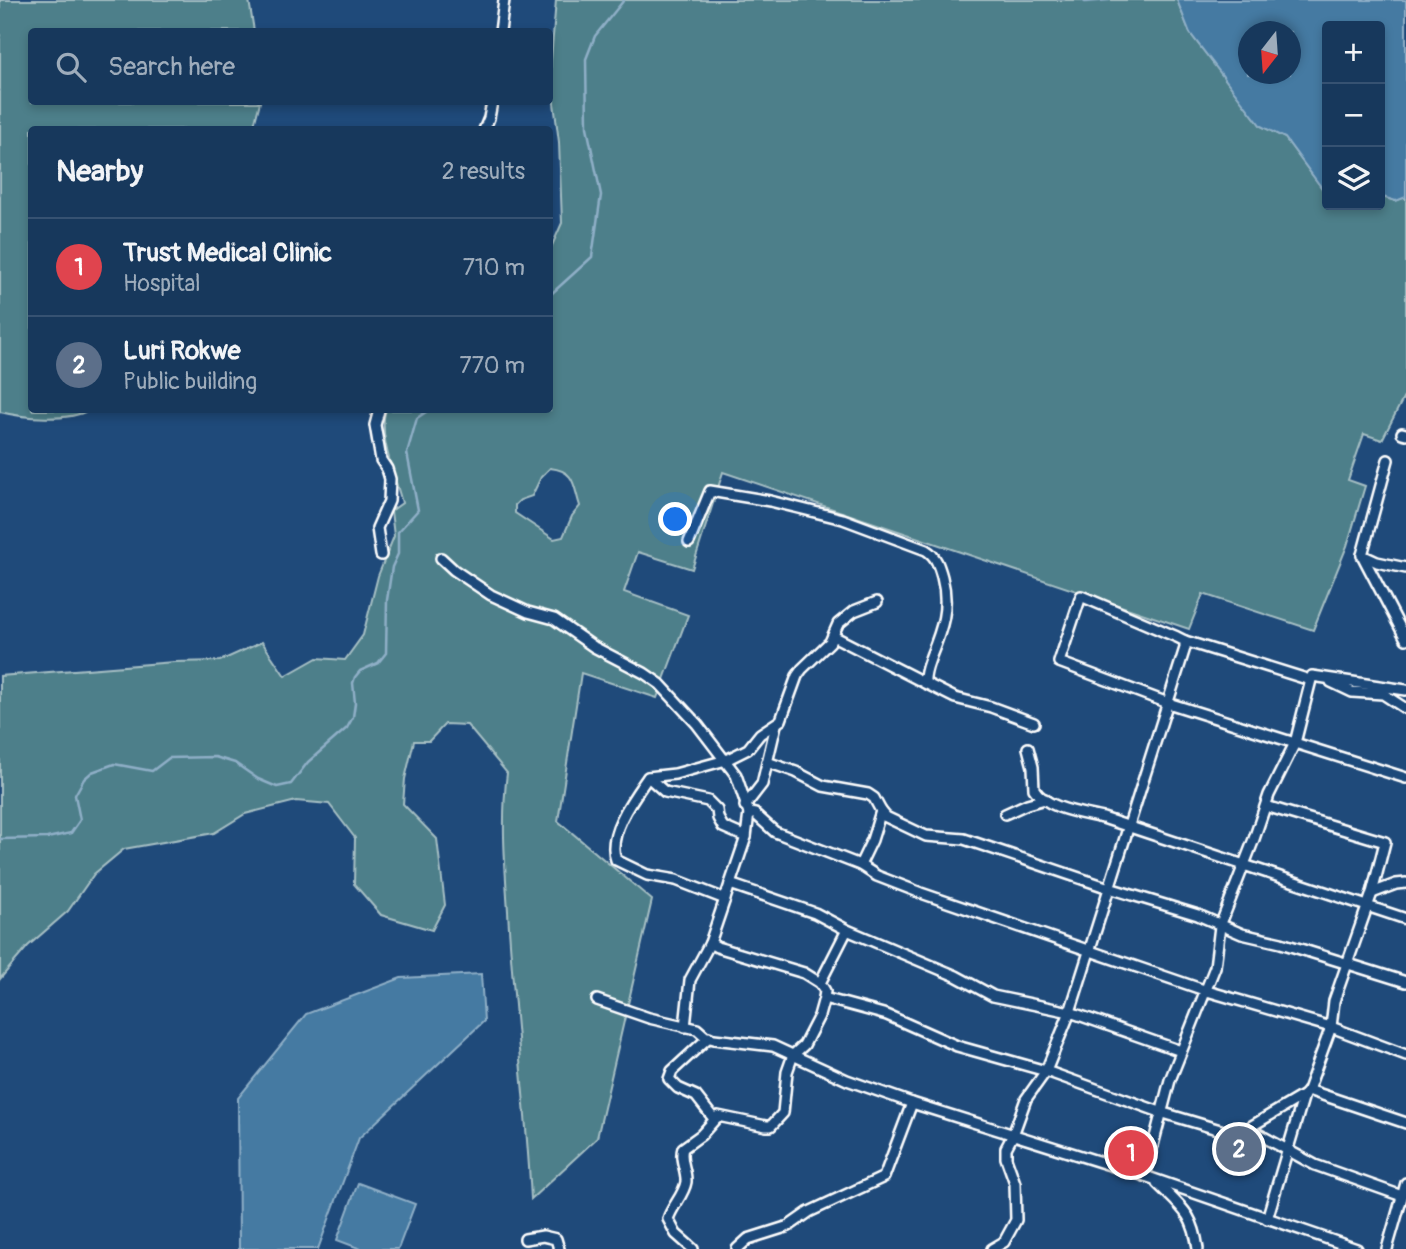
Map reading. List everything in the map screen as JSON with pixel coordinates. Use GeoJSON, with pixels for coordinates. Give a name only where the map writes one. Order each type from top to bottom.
{"type":"FeatureCollection","features":[{"type":"Feature","properties":{"kind":"street"},"geometry":{"type":"LineString","coordinates":[[500,28],[504,0]]}},
{"type":"Feature","properties":{"kind":"street"},"geometry":{"type":"LineString","coordinates":[[486,126],[491,105]]}},
{"type":"Feature","properties":{"kind":"street"},"geometry":{"type":"LineString","coordinates":[[378,413],[375,425],[381,460],[390,479],[389,501],[377,528],[381,555]]}},
{"type":"Feature","properties":{"kind":"street"},"geometry":{"type":"LineString","coordinates":[[1388,460],[1362,555],[1406,639]]}},
{"type":"Feature","properties":{"kind":"street"},"geometry":{"type":"LineString","coordinates":[[689,542],[710,491],[770,501],[844,519],[926,550],[933,555],[939,568],[947,607],[944,623],[925,672],[925,682]]}},
{"type":"Feature","properties":{"kind":"street"},"geometry":{"type":"LineString","coordinates":[[1362,555],[1377,562],[1406,568]]}},
{"type":"Feature","properties":{"kind":"street"},"geometry":{"type":"LineString","coordinates":[[441,558],[491,595],[528,612],[554,619],[594,647],[660,684],[736,775],[747,809],[746,837],[710,943],[691,981],[685,1027]]}},
{"type":"Feature","properties":{"kind":"street"},"geometry":{"type":"LineString","coordinates":[[1393,565],[1406,559]]}},
{"type":"Feature","properties":{"kind":"street"},"geometry":{"type":"LineString","coordinates":[[1406,709],[1383,694],[1352,692],[1339,685],[1185,641],[1081,596],[1059,663],[1168,703],[1406,778]]}},
{"type":"Feature","properties":{"kind":"street"},"geometry":{"type":"LineString","coordinates":[[725,899],[676,880],[647,875],[619,862],[614,857],[614,846],[624,812],[648,777],[675,774],[726,760],[748,749],[760,734],[776,726],[781,720],[802,668],[833,636],[838,624],[845,617],[877,602]]}},
{"type":"Feature","properties":{"kind":"street"},"geometry":{"type":"LineString","coordinates":[[833,636],[954,698],[991,707],[1034,723]]}},
{"type":"Feature","properties":{"kind":"street"},"geometry":{"type":"LineString","coordinates":[[992,1249],[1005,1245],[1016,1220],[1015,1183],[1006,1158],[1006,1148],[1026,1099],[1046,1071],[1070,1012],[1168,703],[1185,641]]}},
{"type":"Feature","properties":{"kind":"street"},"geometry":{"type":"LineString","coordinates":[[1311,678],[1406,690]]}},
{"type":"Feature","properties":{"kind":"street"},"geometry":{"type":"LineString","coordinates":[[1149,1178],[1160,1112],[1215,967],[1220,926],[1269,794],[1295,743],[1311,678]]}},
{"type":"Feature","properties":{"kind":"street"},"geometry":{"type":"LineString","coordinates":[[747,809],[762,784],[776,726]]}},
{"type":"Feature","properties":{"kind":"street"},"geometry":{"type":"LineString","coordinates":[[1028,748],[1033,767],[1034,789],[1045,799],[1069,810],[1103,818],[1406,919]]}},
{"type":"Feature","properties":{"kind":"street"},"geometry":{"type":"LineString","coordinates":[[767,762],[796,772],[823,786],[868,793],[874,797],[886,817],[926,836],[964,839],[1198,915],[1220,926],[1406,982]]}},
{"type":"Feature","properties":{"kind":"street"},"geometry":{"type":"LineString","coordinates":[[648,777],[665,792],[708,801],[717,810],[723,827],[746,837]]}},
{"type":"Feature","properties":{"kind":"street"},"geometry":{"type":"LineString","coordinates":[[1005,814],[1045,799]]}},
{"type":"Feature","properties":{"kind":"street"},"geometry":{"type":"LineString","coordinates":[[1266,806],[1385,842],[1372,893],[1334,1001],[1331,1027],[1306,1092],[1267,1219]]}},
{"type":"Feature","properties":{"kind":"street"},"geometry":{"type":"LineString","coordinates":[[747,809],[775,832],[860,865],[877,876],[921,893],[1207,991],[1331,1027],[1406,1055]]}},
{"type":"Feature","properties":{"kind":"street"},"geometry":{"type":"LineString","coordinates":[[860,865],[872,840],[881,811]]}},
{"type":"Feature","properties":{"kind":"street"},"geometry":{"type":"LineString","coordinates":[[1372,893],[1406,883]]}},
{"type":"Feature","properties":{"kind":"street"},"geometry":{"type":"LineString","coordinates":[[730,884],[816,913],[847,930],[956,976],[993,996],[1070,1012],[1181,1051]]}},
{"type":"Feature","properties":{"kind":"street"},"geometry":{"type":"LineString","coordinates":[[820,983],[847,930]]}},
{"type":"Feature","properties":{"kind":"street"},"geometry":{"type":"LineString","coordinates":[[692,1249],[676,1234],[668,1219],[671,1208],[685,1184],[681,1152],[683,1148],[701,1135],[714,1118],[725,1116],[758,1125],[774,1124],[783,1113],[787,1072],[793,1055],[804,1045],[819,1016],[825,991],[820,983],[804,973],[710,943]]}},
{"type":"Feature","properties":{"kind":"street"},"geometry":{"type":"LineString","coordinates":[[824,998],[887,1016],[957,1046],[1046,1071],[1160,1112],[1227,1132],[1245,1130],[1306,1092],[1406,1123]]}},
{"type":"Feature","properties":{"kind":"street"},"geometry":{"type":"LineString","coordinates":[[597,1000],[697,1030],[709,1037],[773,1046],[847,1080],[912,1103],[1149,1178],[1357,1249]]}},
{"type":"Feature","properties":{"kind":"street"},"geometry":{"type":"LineString","coordinates":[[709,1037],[672,1071],[669,1079],[678,1088],[696,1096],[714,1118]]}},
{"type":"Feature","properties":{"kind":"street"},"geometry":{"type":"LineString","coordinates":[[804,1045],[805,1054],[811,1063]]}},
{"type":"Feature","properties":{"kind":"street"},"geometry":{"type":"LineString","coordinates":[[737,1249],[748,1239],[789,1226],[809,1212],[884,1177],[912,1103]]}},
{"type":"Feature","properties":{"kind":"street"},"geometry":{"type":"LineString","coordinates":[[1245,1130],[1328,1171],[1402,1196]]}},
{"type":"Feature","properties":{"kind":"street"},"geometry":{"type":"LineString","coordinates":[[1149,1178],[1190,1216],[1198,1249]]}},
{"type":"Feature","properties":{"kind":"street"},"geometry":{"type":"LineString","coordinates":[[1387,1249],[1406,1183]]}},
{"type":"Feature","properties":{"kind":"street"},"geometry":{"type":"LineString","coordinates":[[525,1242],[543,1236],[549,1237],[556,1239],[559,1249]]}},
{"type":"Feature","properties":{"kind":"green space"},"geometry":{"type":"Polygon","coordinates":[[[0,0],[249,0],[254,28],[28,28],[28,105],[259,105],[254,126],[28,126],[28,413],[82,413],[33,417],[0,412],[0,0]]]}},
{"type":"Feature","properties":{"kind":"green space"},"geometry":{"type":"Polygon","coordinates":[[[556,0],[1177,0],[1190,33],[1261,126],[1285,138],[1322,188],[1322,210],[1385,210],[1385,198],[1395,201],[1406,197],[1406,393],[1382,440],[1364,434],[1348,480],[1365,486],[1347,546],[1313,630],[1203,594],[1189,629],[723,472],[692,569],[638,552],[624,592],[688,615],[657,698],[581,673],[558,821],[652,900],[597,1138],[531,1199],[506,876],[504,825],[507,773],[467,725],[445,724],[429,741],[414,741],[405,779],[403,804],[437,839],[445,905],[432,930],[381,915],[354,884],[355,838],[329,804],[296,801],[245,814],[214,833],[124,849],[94,874],[68,911],[28,946],[0,979],[0,676],[174,662],[220,661],[262,642],[285,676],[317,658],[345,660],[363,635],[378,576],[394,536],[391,511],[402,503],[388,456],[384,431],[385,413],[553,413],[553,243],[562,223],[559,142],[553,95],[556,0]],[[550,468],[541,477],[532,496],[515,505],[515,513],[554,539],[563,537],[572,516],[580,506],[565,472],[550,468]]]}},
{"type":"Feature","properties":{"kind":"water"},"geometry":{"type":"Polygon","coordinates":[[[1177,0],[1406,0],[1406,197],[1396,201],[1385,198],[1385,21],[1322,21],[1322,188],[1285,138],[1261,126],[1190,33],[1177,0]]]}},
{"type":"Feature","properties":{"kind":"water"},"geometry":{"type":"Polygon","coordinates":[[[481,974],[484,1021],[359,1138],[318,1249],[239,1249],[238,1098],[306,1014],[401,978],[481,974]]]}},
{"type":"Feature","properties":{"kind":"water"},"geometry":{"type":"Polygon","coordinates":[[[358,1183],[415,1204],[398,1249],[361,1249],[337,1240],[358,1183]]]}},
{"type":"Feature","properties":{"kind":"waterway"},"geometry":{"type":"LineString","coordinates":[[553,292],[592,257],[601,195],[587,127],[586,59],[595,36],[624,0]]}},
{"type":"Feature","properties":{"kind":"waterway"},"geometry":{"type":"LineString","coordinates":[[1082,0],[1109,0]]}},
{"type":"Feature","properties":{"kind":"waterway"},"geometry":{"type":"LineString","coordinates":[[0,839],[47,838],[71,833],[80,820],[75,795],[84,779],[92,772],[114,764],[152,771],[169,758],[215,757],[235,763],[258,779],[277,787],[291,784],[308,762],[347,728],[353,717],[355,677],[360,671],[378,663],[386,653],[387,600],[392,567],[398,554],[398,532],[418,510],[407,453],[417,418],[424,413]]}},
{"type":"Feature","properties":{"kind":"place","name":"Luri Rokwe"},"geometry":{"type":"Point","coordinates":[1239,1149]}},
{"type":"Feature","properties":{"kind":"place","name":"Trust Medical Clinic"},"geometry":{"type":"Point","coordinates":[1131,1153]}}]}
